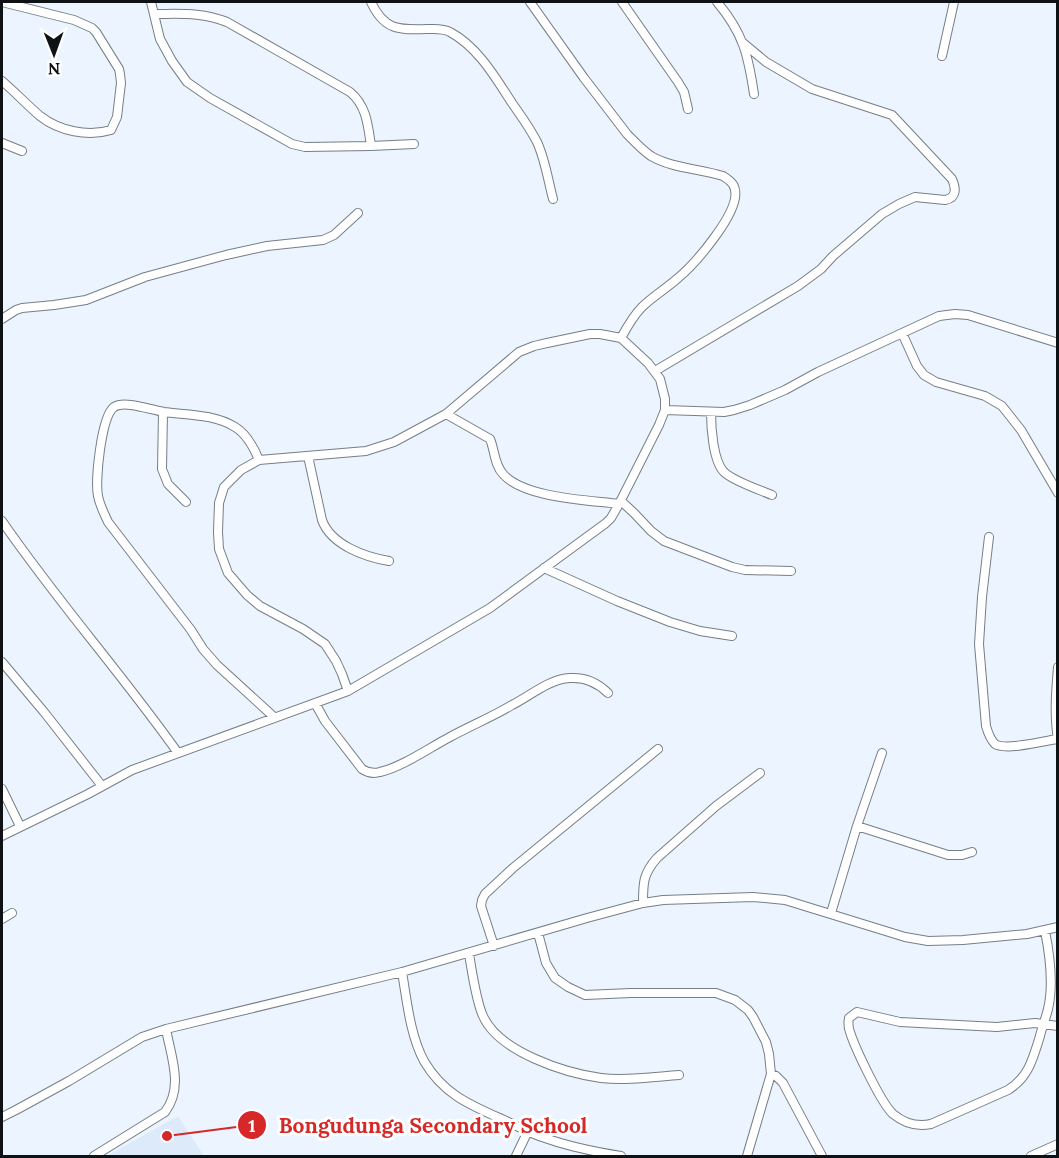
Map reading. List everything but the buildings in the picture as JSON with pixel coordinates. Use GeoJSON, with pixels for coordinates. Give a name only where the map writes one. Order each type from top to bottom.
{"type":"FeatureCollection","features":[{"type":"Feature","properties":{"kind":"street"},"geometry":{"type":"LineString","coordinates":[[2,2],[74,20],[92,28],[119,69],[121,83],[117,117],[111,130],[108,131],[70,130],[42,117],[2,81]]}},
{"type":"Feature","properties":{"kind":"street"},"geometry":{"type":"LineString","coordinates":[[151,2],[160,39],[172,61],[188,82],[210,98],[292,144],[298,146],[414,144]]}},
{"type":"Feature","properties":{"kind":"street"},"geometry":{"type":"LineString","coordinates":[[371,2],[388,25],[446,30],[458,37],[483,60],[537,142],[553,199]]}},
{"type":"Feature","properties":{"kind":"street"},"geometry":{"type":"LineString","coordinates":[[530,2],[584,78],[634,141],[651,156],[662,161],[723,176],[731,182],[736,192],[723,226],[702,254],[678,279],[643,306],[621,338]]}},
{"type":"Feature","properties":{"kind":"street"},"geometry":{"type":"LineString","coordinates":[[622,2],[678,82],[684,92],[688,109]]}},
{"type":"Feature","properties":{"kind":"street"},"geometry":{"type":"LineString","coordinates":[[717,2],[734,23],[747,54],[754,94]]}},
{"type":"Feature","properties":{"kind":"street"},"geometry":{"type":"LineString","coordinates":[[942,56],[954,2]]}},
{"type":"Feature","properties":{"kind":"street"},"geometry":{"type":"LineString","coordinates":[[155,14],[211,16],[226,22],[350,92],[356,97],[364,112],[371,146]]}},
{"type":"Feature","properties":{"kind":"street"},"geometry":{"type":"LineString","coordinates":[[655,371],[798,286],[822,269],[833,256],[882,214],[899,204],[915,197],[945,200],[954,196],[955,185],[952,179],[892,115],[812,89],[766,62],[742,42]]}},
{"type":"Feature","properties":{"kind":"street"},"geometry":{"type":"LineString","coordinates":[[2,143],[22,151]]}},
{"type":"Feature","properties":{"kind":"street"},"geometry":{"type":"LineString","coordinates":[[2,319],[22,308],[86,300],[145,277],[226,255],[267,246],[323,240],[334,235],[358,213]]}},
{"type":"Feature","properties":{"kind":"street"},"geometry":{"type":"LineString","coordinates":[[665,410],[711,412],[734,410],[750,405],[939,316],[961,314],[1058,343]]}},
{"type":"Feature","properties":{"kind":"street"},"geometry":{"type":"LineString","coordinates":[[2,836],[132,770],[348,691],[490,608],[606,523],[620,502],[665,410],[664,391],[660,379],[642,356],[621,338],[600,333],[590,334],[526,349],[519,352],[446,414],[394,442],[366,451],[259,460],[241,470],[224,487],[220,494],[218,532],[219,549],[228,573],[235,584],[260,606],[303,629],[325,644],[339,668],[348,691]]}},
{"type":"Feature","properties":{"kind":"street"},"geometry":{"type":"LineString","coordinates":[[902,333],[917,366],[924,375],[936,382],[986,396],[1002,406],[1021,430],[1058,493]]}},
{"type":"Feature","properties":{"kind":"street"},"geometry":{"type":"LineString","coordinates":[[259,460],[251,444],[235,427],[210,418],[120,405],[111,410],[106,422],[97,482],[98,496],[108,522],[217,665],[274,717]]}},
{"type":"Feature","properties":{"kind":"street"},"geometry":{"type":"LineString","coordinates":[[163,412],[162,469],[168,484],[186,502]]}},
{"type":"Feature","properties":{"kind":"street"},"geometry":{"type":"LineString","coordinates":[[711,412],[714,447],[722,469],[731,477],[772,495]]}},
{"type":"Feature","properties":{"kind":"street"},"geometry":{"type":"LineString","coordinates":[[446,414],[490,439],[497,465],[502,474],[525,489],[558,496],[620,502],[664,541],[732,567],[745,570],[791,571]]}},
{"type":"Feature","properties":{"kind":"street"},"geometry":{"type":"LineString","coordinates":[[308,456],[322,520],[329,534],[337,542],[381,560],[389,561]]}},
{"type":"Feature","properties":{"kind":"street"},"geometry":{"type":"LineString","coordinates":[[2,520],[178,753]]}},
{"type":"Feature","properties":{"kind":"street"},"geometry":{"type":"LineString","coordinates":[[989,537],[979,644],[986,717],[989,735],[993,741],[1001,746],[1058,740],[1055,723],[1058,667]]}},
{"type":"Feature","properties":{"kind":"street"},"geometry":{"type":"LineString","coordinates":[[544,568],[670,622],[700,631],[732,636]]}},
{"type":"Feature","properties":{"kind":"street"},"geometry":{"type":"LineString","coordinates":[[2,662],[102,786]]}},
{"type":"Feature","properties":{"kind":"street"},"geometry":{"type":"LineString","coordinates":[[315,703],[325,721],[362,769],[376,773],[392,768],[556,681],[570,678],[585,680],[598,684],[608,693]]}},
{"type":"Feature","properties":{"kind":"street"},"geometry":{"type":"LineString","coordinates":[[494,946],[481,906],[485,894],[513,868],[658,749]]}},
{"type":"Feature","properties":{"kind":"street"},"geometry":{"type":"LineString","coordinates":[[831,913],[882,753]]}},
{"type":"Feature","properties":{"kind":"street"},"geometry":{"type":"LineString","coordinates":[[643,903],[644,878],[650,865],[716,806],[760,773]]}},
{"type":"Feature","properties":{"kind":"street"},"geometry":{"type":"LineString","coordinates":[[2,789],[20,826]]}},
{"type":"Feature","properties":{"kind":"street"},"geometry":{"type":"LineString","coordinates":[[857,826],[948,855],[972,852]]}},
{"type":"Feature","properties":{"kind":"street"},"geometry":{"type":"LineString","coordinates":[[2,1117],[69,1081],[142,1037],[166,1029],[402,972],[643,903],[679,898],[753,897],[793,901],[905,937],[928,941],[963,940],[1045,931],[1058,927]]}},
{"type":"Feature","properties":{"kind":"street"},"geometry":{"type":"LineString","coordinates":[[2,919],[12,913]]}},
{"type":"Feature","properties":{"kind":"street"},"geometry":{"type":"LineString","coordinates":[[1045,931],[1051,973],[1048,1009],[1043,1024],[1034,1056],[1029,1069],[1015,1085],[940,1121],[924,1126],[907,1123],[893,1114],[880,1097],[862,1061],[849,1027],[849,1018],[857,1012],[900,1022],[997,1027],[1035,1023],[1043,1024],[1058,1026]]}},
{"type":"Feature","properties":{"kind":"street"},"geometry":{"type":"LineString","coordinates":[[538,933],[546,963],[555,978],[585,995],[716,993],[735,1000],[748,1010],[766,1042],[771,1074],[747,1156]]}},
{"type":"Feature","properties":{"kind":"street"},"geometry":{"type":"LineString","coordinates":[[469,954],[482,1016],[492,1030],[507,1043],[536,1058],[580,1074],[615,1079],[679,1075]]}},
{"type":"Feature","properties":{"kind":"street"},"geometry":{"type":"LineString","coordinates":[[402,972],[417,1047],[437,1080],[459,1099],[544,1138],[621,1156]]}},
{"type":"Feature","properties":{"kind":"street"},"geometry":{"type":"LineString","coordinates":[[94,1156],[165,1112],[171,1103],[175,1093],[175,1080],[166,1029]]}},
{"type":"Feature","properties":{"kind":"street"},"geometry":{"type":"LineString","coordinates":[[771,1074],[783,1083],[822,1156]]}},
{"type":"Feature","properties":{"kind":"street"},"geometry":{"type":"LineString","coordinates":[[516,1156],[528,1131]]}},
{"type":"Feature","properties":{"kind":"street"},"geometry":{"type":"LineString","coordinates":[[1030,1156],[1058,1144]]}},
{"type":"Feature","properties":{"kind":"shaded area"},"geometry":{"type":"Polygon","coordinates":[[[178,1116],[204,1156],[107,1156],[178,1116]]]}},
{"type":"Feature","properties":{"kind":"place","name":"Bongudunga Secondary School"},"geometry":{"type":"Point","coordinates":[167,1136]}}]}
